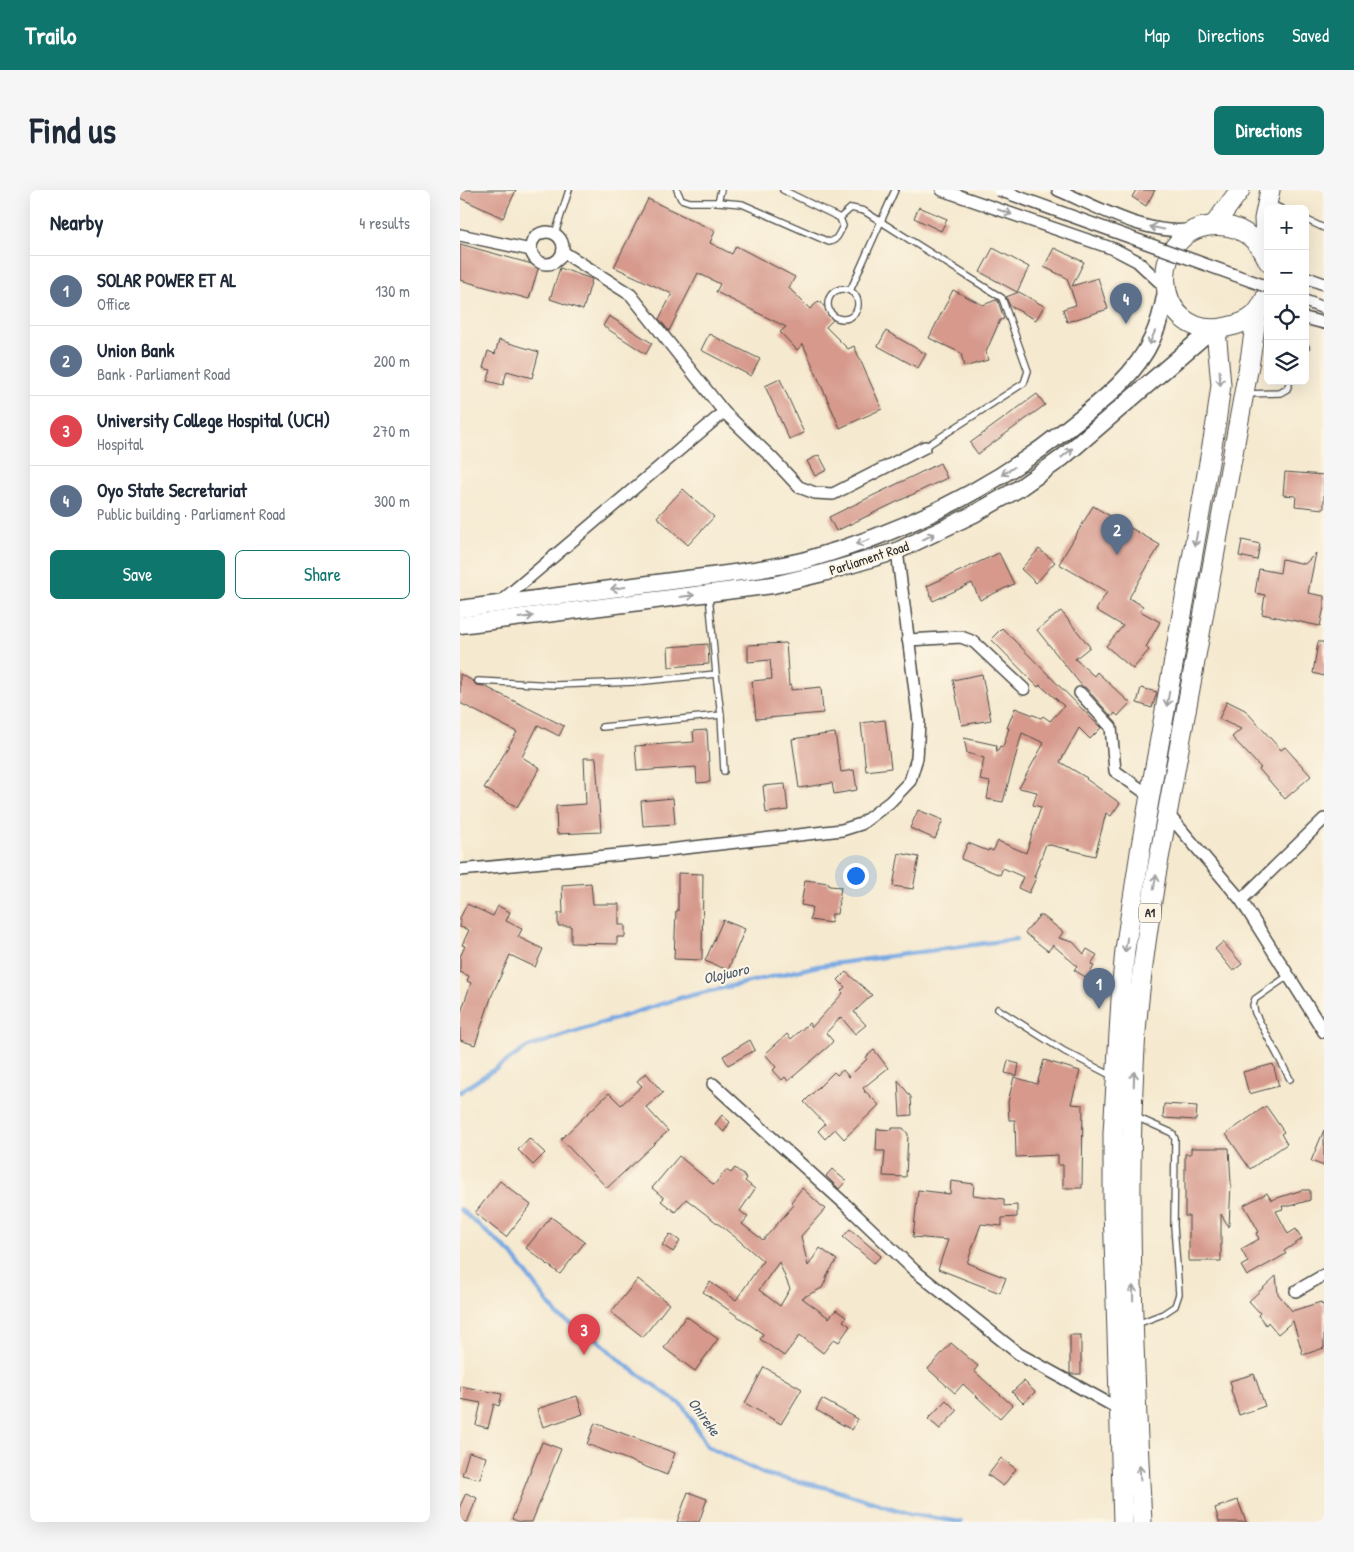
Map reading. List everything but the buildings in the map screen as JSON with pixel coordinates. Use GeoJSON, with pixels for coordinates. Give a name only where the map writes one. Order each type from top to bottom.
{"type":"FeatureCollection","features":[{"type":"Feature","properties":{"kind":"highway"},"geometry":{"type":"LineString","coordinates":[[1209,226],[1240,190]]}},
{"type":"Feature","properties":{"kind":"highway"},"geometry":{"type":"LineString","coordinates":[[1266,250],[1264,219],[1273,200]]}},
{"type":"Feature","properties":{"kind":"highway"},"geometry":{"type":"LineString","coordinates":[[1264,254],[1258,243],[1246,233],[1230,226],[1209,226],[1187,234],[1173,249],[1165,267],[1166,289],[1172,306],[1182,318],[1196,326],[1213,330],[1245,323],[1264,305]]}},
{"type":"Feature","properties":{"kind":"highway","name":"A1"},"geometry":{"type":"LineString","coordinates":[[1142,1522],[1131,1210],[1132,1116],[1136,1029],[1147,929],[1244,394],[1264,305]]}},
{"type":"Feature","properties":{"kind":"highway","name":"A1"},"geometry":{"type":"LineString","coordinates":[[1124,1522],[1113,1208],[1113,1133],[1125,950],[1216,423],[1221,385],[1213,330]]}},
{"type":"Feature","properties":{"kind":"main road","name":"Parliament Road"},"geometry":{"type":"LineString","coordinates":[[460,609],[749,571],[804,560],[862,542],[914,522],[964,497],[1009,470],[1049,443],[1114,389],[1141,360],[1152,340],[1162,312],[1166,289]]}},
{"type":"Feature","properties":{"kind":"main road","name":"Parliament Road"},"geometry":{"type":"LineString","coordinates":[[460,626],[773,585],[823,573],[897,551],[974,514],[1018,489],[1062,458],[1213,330]]}},
{"type":"Feature","properties":{"kind":"street"},"geometry":{"type":"LineString","coordinates":[[942,190],[1114,249],[1137,261],[1166,289]]}},
{"type":"Feature","properties":{"kind":"street"},"geometry":{"type":"LineString","coordinates":[[999,190],[1264,286]]}},
{"type":"Feature","properties":{"kind":"street"},"geometry":{"type":"LineString","coordinates":[[1058,190],[1126,219],[1152,227],[1174,231],[1209,226]]}},
{"type":"Feature","properties":{"kind":"street"},"geometry":{"type":"LineString","coordinates":[[541,233],[555,234],[560,238],[563,252],[553,263],[539,262],[531,250],[535,237],[541,233]]}},
{"type":"Feature","properties":{"kind":"street"},"geometry":{"type":"LineString","coordinates":[[460,235],[531,250]]}},
{"type":"Feature","properties":{"kind":"street"},"geometry":{"type":"LineString","coordinates":[[563,252],[631,295],[724,412],[799,487],[815,493],[833,494],[925,447]]}},
{"type":"Feature","properties":{"kind":"street"},"geometry":{"type":"LineString","coordinates":[[1309,278],[1324,284]]}},
{"type":"Feature","properties":{"kind":"street"},"geometry":{"type":"LineString","coordinates":[[1309,302],[1324,308]]}},
{"type":"Feature","properties":{"kind":"street"},"geometry":{"type":"LineString","coordinates":[[1309,319],[1324,323]]}},
{"type":"Feature","properties":{"kind":"street"},"geometry":{"type":"LineString","coordinates":[[492,621],[498,604],[724,412]]}},
{"type":"Feature","properties":{"kind":"street"},"geometry":{"type":"LineString","coordinates":[[460,870],[659,851],[842,830],[861,824],[890,802],[910,781],[917,758],[919,722],[897,551]]}},
{"type":"Feature","properties":{"kind":"street"},"geometry":{"type":"LineString","coordinates":[[908,640],[960,637],[974,642],[1024,690]]}},
{"type":"Feature","properties":{"kind":"street"},"geometry":{"type":"LineString","coordinates":[[1080,693],[1111,727],[1115,771],[1149,804],[1168,814],[1241,900],[1324,1032]]}},
{"type":"Feature","properties":{"kind":"street"},"geometry":{"type":"LineString","coordinates":[[1241,900],[1324,819]]}},
{"type":"Feature","properties":{"kind":"street"},"geometry":{"type":"LineString","coordinates":[[714,1084],[915,1271],[1019,1354],[1119,1409]]}},
{"type":"Feature","properties":{"kind":"street"},"geometry":{"type":"LineString","coordinates":[[1296,1291],[1324,1275]]}},
{"type":"Feature","properties":{"kind":"lane"},"geometry":{"type":"LineString","coordinates":[[555,234],[569,190]]}},
{"type":"Feature","properties":{"kind":"lane"},"geometry":{"type":"LineString","coordinates":[[677,190],[681,199],[690,202],[742,204],[829,242],[837,239],[843,226],[840,218],[783,190]]}},
{"type":"Feature","properties":{"kind":"lane"},"geometry":{"type":"LineString","coordinates":[[718,202],[721,190]]}},
{"type":"Feature","properties":{"kind":"lane"},"geometry":{"type":"LineString","coordinates":[[850,291],[895,190]]}},
{"type":"Feature","properties":{"kind":"lane"},"geometry":{"type":"LineString","coordinates":[[840,218],[851,208],[864,211],[1002,298],[1028,371],[1024,383],[925,447]]}},
{"type":"Feature","properties":{"kind":"lane"},"geometry":{"type":"LineString","coordinates":[[1309,222],[1324,228]]}},
{"type":"Feature","properties":{"kind":"lane"},"geometry":{"type":"LineString","coordinates":[[842,289],[850,291],[856,296],[858,303],[856,311],[844,319],[836,317],[830,312],[828,305],[830,297],[842,289]]}},
{"type":"Feature","properties":{"kind":"lane"},"geometry":{"type":"LineString","coordinates":[[1244,394],[1280,393],[1287,389],[1288,385]]}},
{"type":"Feature","properties":{"kind":"lane"},"geometry":{"type":"LineString","coordinates":[[709,593],[721,715],[724,770]]}},
{"type":"Feature","properties":{"kind":"lane"},"geometry":{"type":"LineString","coordinates":[[478,681],[555,685],[590,684],[635,682],[716,674]]}},
{"type":"Feature","properties":{"kind":"lane"},"geometry":{"type":"LineString","coordinates":[[602,727],[721,715]]}},
{"type":"Feature","properties":{"kind":"lane"},"geometry":{"type":"LineString","coordinates":[[1288,976],[1255,999],[1253,1005],[1290,1079]]}},
{"type":"Feature","properties":{"kind":"lane"},"geometry":{"type":"LineString","coordinates":[[998,1009],[1064,1051],[1116,1078]]}},
{"type":"Feature","properties":{"kind":"lane"},"geometry":{"type":"LineString","coordinates":[[1132,1116],[1173,1134],[1174,1226],[1179,1294],[1176,1306],[1163,1314],[1134,1325]]}},
{"type":"Feature","properties":{"kind":"waterway","name":"Olojuoro"},"geometry":{"type":"LineString","coordinates":[[460,1092],[528,1047],[680,998],[818,966],[1016,939]]}},
{"type":"Feature","properties":{"kind":"waterway","name":"Onireke"},"geometry":{"type":"LineString","coordinates":[[460,1209],[512,1254],[558,1316],[597,1339],[623,1363],[683,1406],[707,1446],[764,1474],[828,1488],[910,1514],[961,1522]]}},
{"type":"Feature","properties":{"kind":"place","name":"Oyo State Secretariat"},"geometry":{"type":"Point","coordinates":[1126,324]}},
{"type":"Feature","properties":{"kind":"place","name":"Union Bank"},"geometry":{"type":"Point","coordinates":[1117,555]}},
{"type":"Feature","properties":{"kind":"place","name":"SOLAR POWER ET AL"},"geometry":{"type":"Point","coordinates":[1099,1009]}},
{"type":"Feature","properties":{"kind":"place","name":"University College Hospital (UCH)"},"geometry":{"type":"Point","coordinates":[584,1355]}}]}
